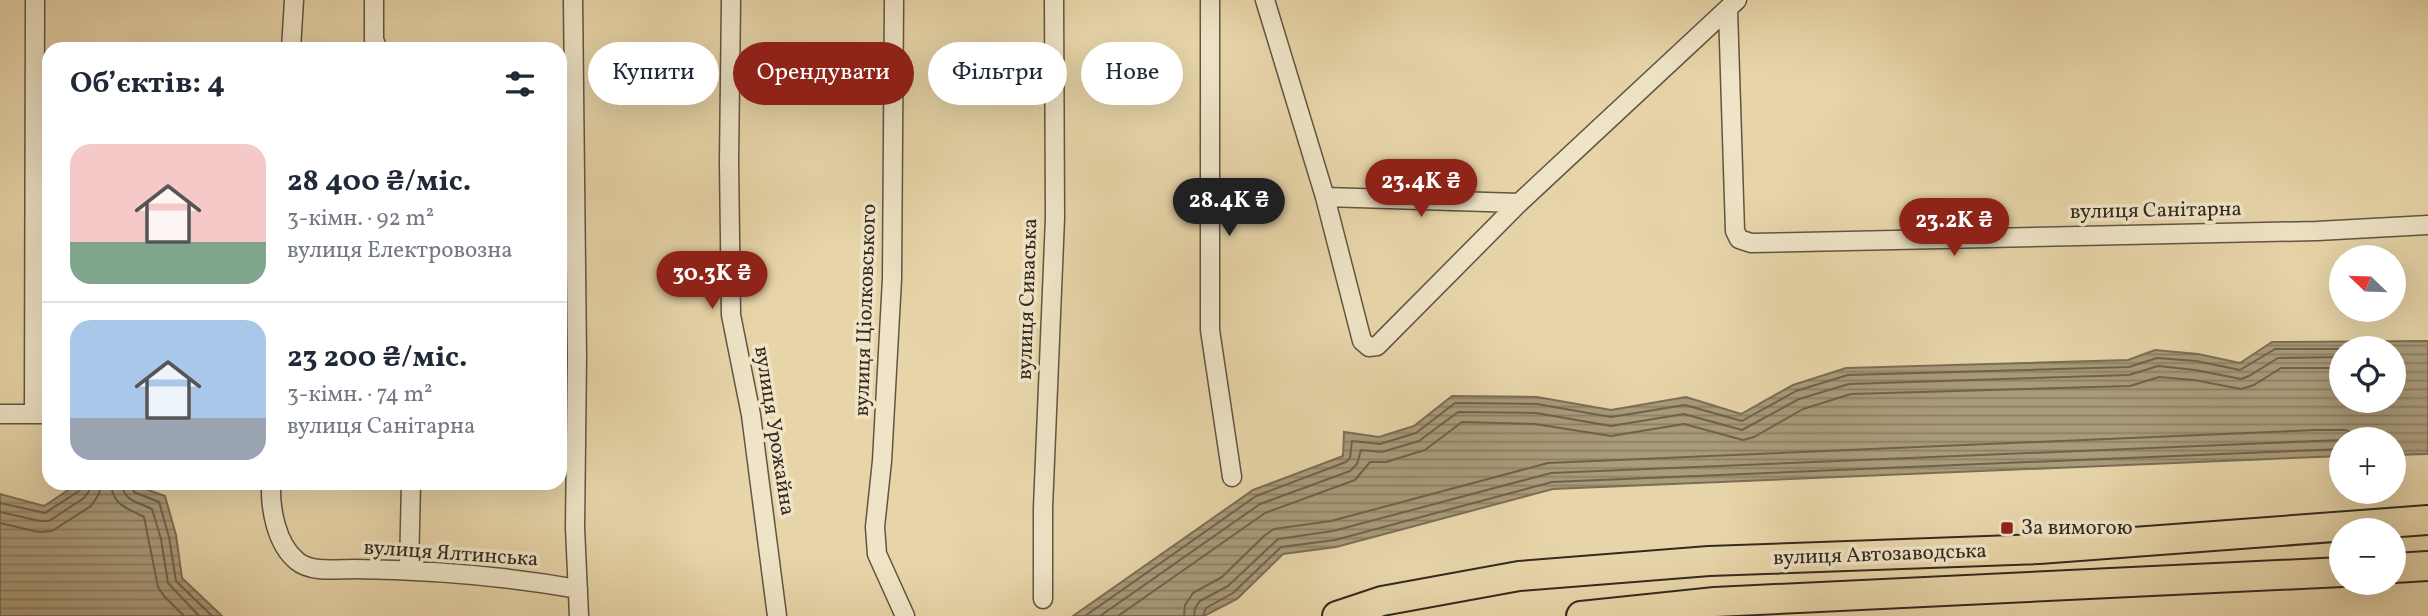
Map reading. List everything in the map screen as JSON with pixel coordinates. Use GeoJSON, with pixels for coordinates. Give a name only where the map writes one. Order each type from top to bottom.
{"type":"FeatureCollection","features":[{"type":"Feature","properties":{"kind":"main road","name":"вулиця Автозаводська"},"geometry":{"type":"LineString","coordinates":[[1337,616],[1382,601],[1519,576],[1709,561],[2039,549],[2428,520]]}},
{"type":"Feature","properties":{"kind":"main road"},"geometry":{"type":"LineString","coordinates":[[2291,531],[2295,575]]}},
{"type":"Feature","properties":{"kind":"main road"},"geometry":{"type":"LineString","coordinates":[[1709,561],[1715,602]]}},
{"type":"Feature","properties":{"kind":"main road"},"geometry":{"type":"LineString","coordinates":[[2406,567],[2428,566]]}},
{"type":"Feature","properties":{"kind":"main road","name":"вулиця Автозаводська"},"geometry":{"type":"LineString","coordinates":[[1581,616],[1715,602],[2329,573]]}},
{"type":"Feature","properties":{"kind":"street"},"geometry":{"type":"LineString","coordinates":[[0,414],[42,414],[35,0]]}},
{"type":"Feature","properties":{"kind":"street"},"geometry":{"type":"LineString","coordinates":[[291,42],[294,0]]}},
{"type":"Feature","properties":{"kind":"street"},"geometry":{"type":"LineString","coordinates":[[374,0],[374,42]]}},
{"type":"Feature","properties":{"kind":"street"},"geometry":{"type":"LineString","coordinates":[[573,0],[577,357],[575,528],[579,616]]}},
{"type":"Feature","properties":{"kind":"street","name":"вулиця Урожайна"},"geometry":{"type":"LineString","coordinates":[[731,0],[731,315],[751,415],[777,616]]}},
{"type":"Feature","properties":{"kind":"street","name":"вулиця Ціолковського"},"geometry":{"type":"LineString","coordinates":[[894,0],[892,279],[882,461],[875,527],[877,554],[905,616]]}},
{"type":"Feature","properties":{"kind":"street","name":"вулиця Сиваська"},"geometry":{"type":"LineString","coordinates":[[1043,599],[1043,508],[1055,218],[1054,0]]}},
{"type":"Feature","properties":{"kind":"street"},"geometry":{"type":"LineString","coordinates":[[1210,0],[1210,330],[1232,477]]}},
{"type":"Feature","properties":{"kind":"street"},"geometry":{"type":"LineString","coordinates":[[1265,0],[1325,197],[1362,341],[1368,347],[1377,346],[1519,203],[1733,5]]}},
{"type":"Feature","properties":{"kind":"street","name":"вулиця Санітарна"},"geometry":{"type":"LineString","coordinates":[[1733,5],[1735,231],[1740,240],[1765,243],[2317,231],[2428,225]]}},
{"type":"Feature","properties":{"kind":"street"},"geometry":{"type":"LineString","coordinates":[[1325,197],[1519,203]]}},
{"type":"Feature","properties":{"kind":"street","name":"вулиця Ялтинська"},"geometry":{"type":"LineString","coordinates":[[271,490],[270,505],[286,549],[299,563],[318,569],[409,569],[578,589]]}},
{"type":"Feature","properties":{"kind":"street"},"geometry":{"type":"LineString","coordinates":[[409,569],[411,490]]}},
{"type":"Feature","properties":{"kind":"water"},"geometry":{"type":"Polygon","coordinates":[[[2406,341],[2428,341],[2428,454],[2406,455],[2406,427],[2329,427],[2329,457],[1553,489],[1336,547],[1283,554],[1237,599],[1204,616],[1073,616],[1253,490],[1343,456],[1344,432],[1379,437],[1414,426],[1452,396],[1537,397],[1611,410],[1686,397],[1741,414],[1793,385],[1846,368],[2128,360],[2155,350],[2198,354],[2240,363],[2272,342],[2329,342],[2329,413],[2406,413],[2406,341]]]}},
{"type":"Feature","properties":{"kind":"water"},"geometry":{"type":"Polygon","coordinates":[[[68,490],[148,490],[165,496],[176,535],[182,578],[222,616],[0,616],[0,494],[44,506],[68,490]]]}},
{"type":"Feature","properties":{"kind":"place","name":"За вимогою"},"geometry":{"type":"Point","coordinates":[2007,528]}}]}
